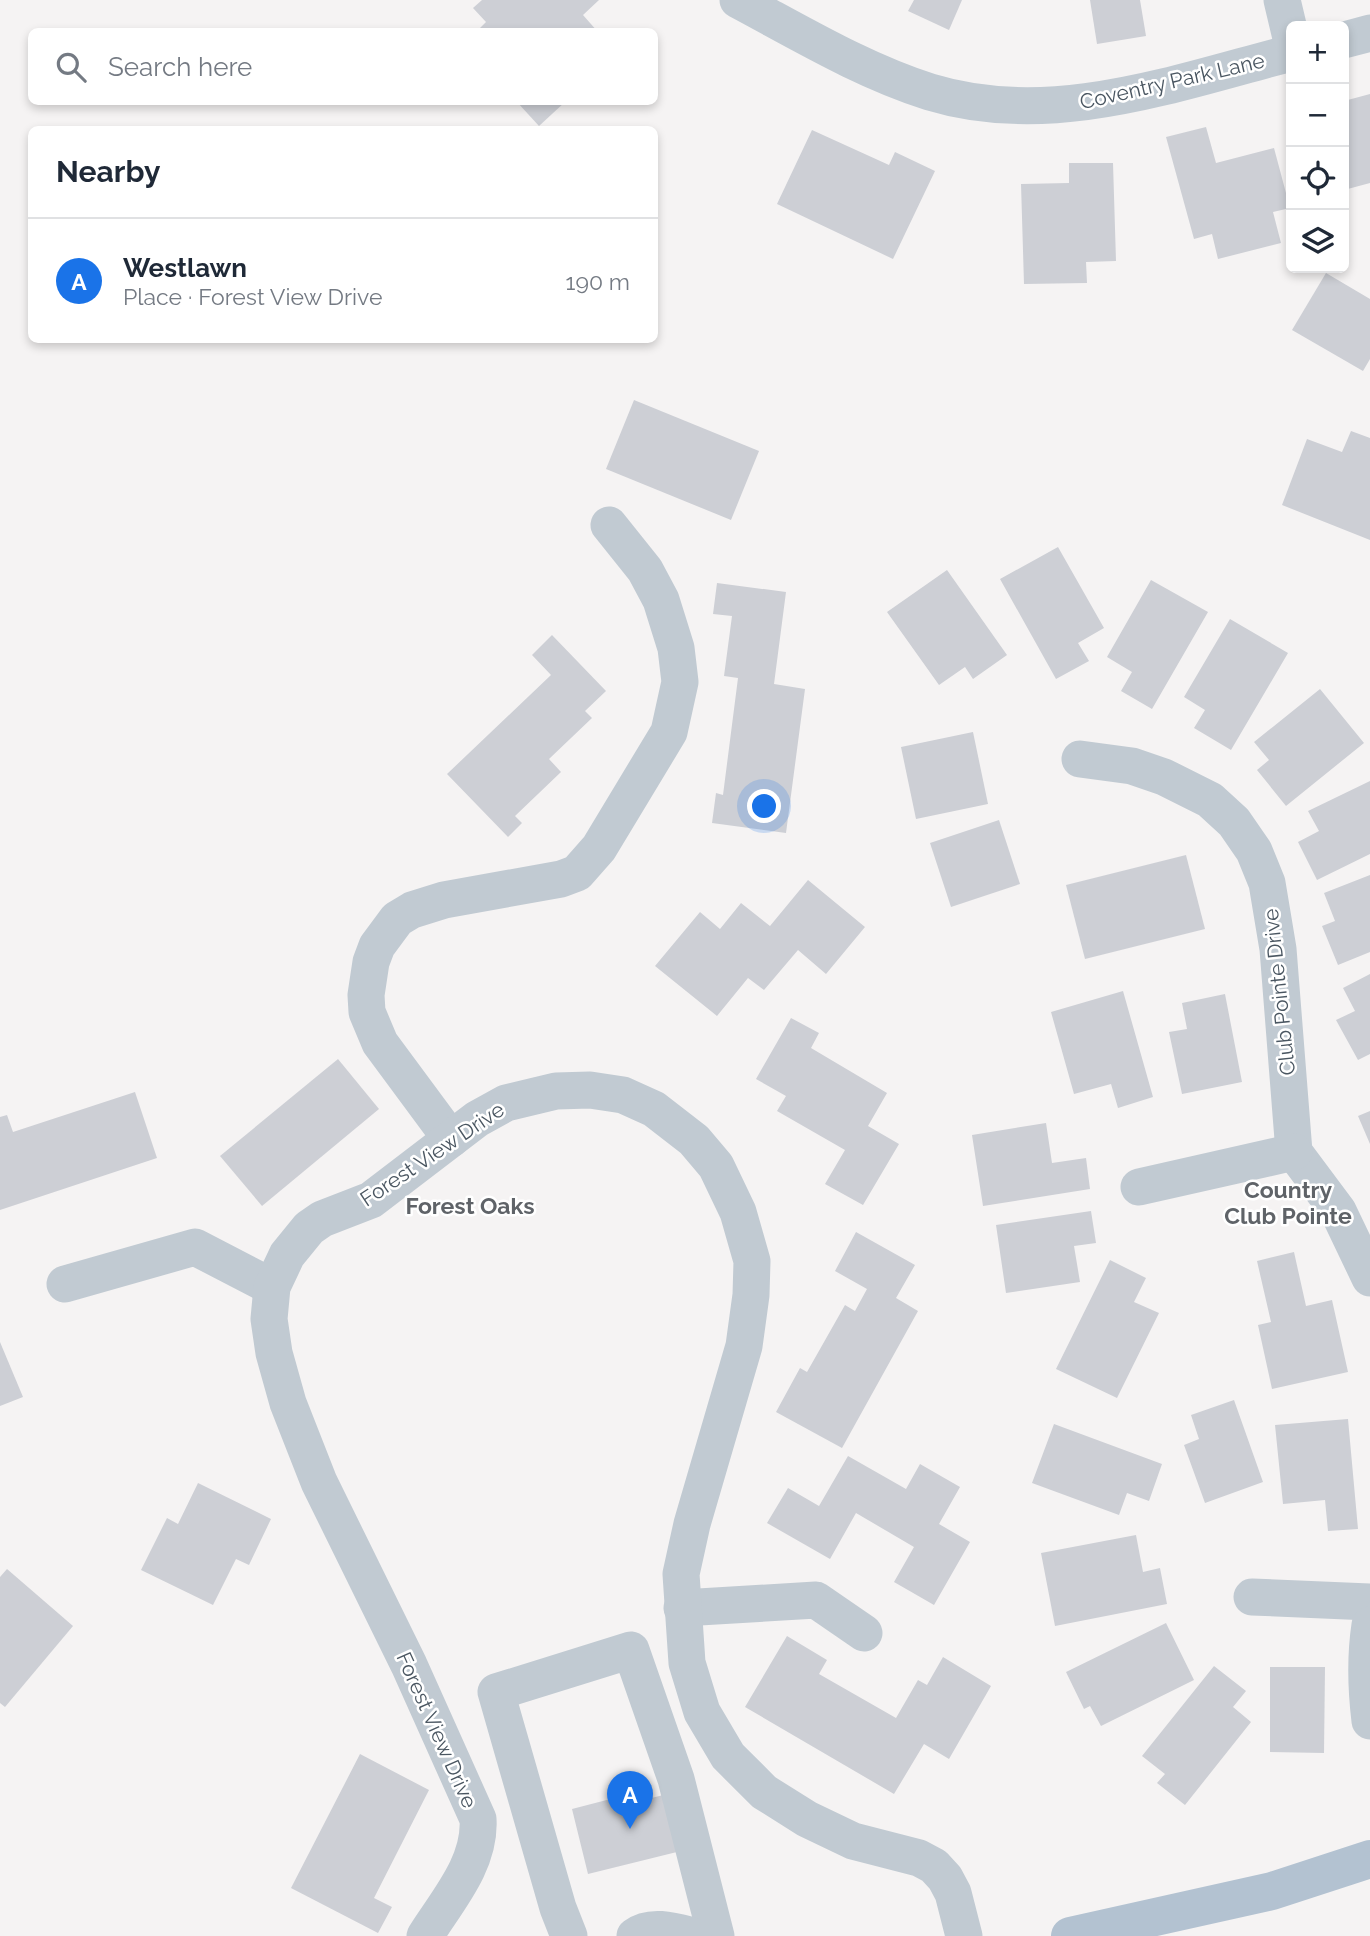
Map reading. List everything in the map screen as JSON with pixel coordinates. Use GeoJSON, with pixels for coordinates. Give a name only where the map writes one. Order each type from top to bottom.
{"type":"FeatureCollection","features":[{"type":"Feature","properties":{"kind":"main road"},"geometry":{"type":"LineString","coordinates":[[1070,1936],[1272,1891],[1370,1859]]}},
{"type":"Feature","properties":{"kind":"street","name":"Coventry Park Lane"},"geometry":{"type":"LineString","coordinates":[[738,0],[874,72],[932,93],[987,103],[1041,106],[1102,101],[1286,54]]}},
{"type":"Feature","properties":{"kind":"street"},"geometry":{"type":"LineString","coordinates":[[1282,0],[1287,21]]}},
{"type":"Feature","properties":{"kind":"street"},"geometry":{"type":"LineString","coordinates":[[1349,39],[1370,33]]}},
{"type":"Feature","properties":{"kind":"street"},"geometry":{"type":"LineString","coordinates":[[451,1139],[380,1044],[367,1012],[366,995],[371,962],[377,946],[397,919],[412,910],[444,900],[561,879],[577,873],[599,848],[669,732],[680,682],[677,648],[661,600],[645,570],[609,525]]}},
{"type":"Feature","properties":{"kind":"street","name":"Club Pointe Drive"},"geometry":{"type":"LineString","coordinates":[[1080,759],[1132,766],[1164,777],[1210,800],[1234,822],[1254,851],[1267,883],[1278,949],[1294,1152]]}},
{"type":"Feature","properties":{"kind":"street","name":"Forest View Drive"},"geometry":{"type":"LineString","coordinates":[[425,1936],[468,1869],[479,1836],[478,1819],[409,1665],[320,1482],[288,1403],[274,1353],[270,1319],[272,1287],[287,1255],[309,1228],[321,1219],[370,1200],[477,1119],[506,1103],[556,1091],[590,1090],[623,1095],[654,1109],[694,1140],[716,1166],[738,1212],[752,1261],[751,1295],[744,1346],[692,1524],[681,1574],[687,1663],[702,1712],[728,1756],[764,1792],[807,1819],[853,1841],[919,1858],[933,1866],[945,1878],[953,1893],[964,1936]]}},
{"type":"Feature","properties":{"kind":"street"},"geometry":{"type":"LineString","coordinates":[[1139,1187],[1294,1152],[1338,1210],[1369,1273]]}},
{"type":"Feature","properties":{"kind":"street"},"geometry":{"type":"LineString","coordinates":[[65,1284],[195,1247],[272,1287]]}},
{"type":"Feature","properties":{"kind":"street"},"geometry":{"type":"LineString","coordinates":[[1252,1597],[1370,1602]]}},
{"type":"Feature","properties":{"kind":"street"},"geometry":{"type":"LineString","coordinates":[[682,1608],[816,1601],[864,1633]]}},
{"type":"Feature","properties":{"kind":"street"},"geometry":{"type":"LineString","coordinates":[[1370,1625],[1366,1650],[1366,1684],[1370,1721]]}},
{"type":"Feature","properties":{"kind":"street"},"geometry":{"type":"LineString","coordinates":[[569,1936],[558,1908],[496,1692],[631,1650],[676,1779],[716,1936]]}},
{"type":"Feature","properties":{"kind":"street"},"geometry":{"type":"LineString","coordinates":[[635,1936],[642,1931],[667,1929],[693,1936]]}},
{"type":"Feature","properties":{"kind":"building"},"geometry":{"type":"Polygon","coordinates":[[[482,0],[599,0],[583,15],[594,28],[480,28],[486,22],[473,8],[482,0]]]}},
{"type":"Feature","properties":{"kind":"building"},"geometry":{"type":"Polygon","coordinates":[[[914,0],[962,0],[949,30],[908,11],[914,0]]]}},
{"type":"Feature","properties":{"kind":"building"},"geometry":{"type":"Polygon","coordinates":[[[1090,0],[1140,0],[1146,36],[1097,44],[1090,0]]]}},
{"type":"Feature","properties":{"kind":"building"},"geometry":{"type":"Polygon","coordinates":[[[1370,94],[1370,183],[1349,189],[1349,147],[1349,100],[1370,94]]]}},
{"type":"Feature","properties":{"kind":"building"},"geometry":{"type":"Polygon","coordinates":[[[520,105],[562,105],[539,126],[520,105]]]}},
{"type":"Feature","properties":{"kind":"building"},"geometry":{"type":"Polygon","coordinates":[[[1206,127],[1216,163],[1274,148],[1286,193],[1286,209],[1273,212],[1281,243],[1218,259],[1212,234],[1194,239],[1166,137],[1206,127]]]}},
{"type":"Feature","properties":{"kind":"building"},"geometry":{"type":"Polygon","coordinates":[[[812,130],[889,165],[895,152],[935,171],[893,259],[777,204],[812,130]]]}},
{"type":"Feature","properties":{"kind":"building"},"geometry":{"type":"Polygon","coordinates":[[[1069,163],[1113,163],[1116,261],[1086,262],[1087,283],[1024,284],[1021,184],[1069,183],[1069,163]]]}},
{"type":"Feature","properties":{"kind":"building"},"geometry":{"type":"Polygon","coordinates":[[[1326,273],[1370,299],[1370,359],[1363,371],[1292,330],[1326,273]]]}},
{"type":"Feature","properties":{"kind":"building"},"geometry":{"type":"Polygon","coordinates":[[[634,400],[759,451],[731,520],[606,469],[634,400]]]}},
{"type":"Feature","properties":{"kind":"building"},"geometry":{"type":"Polygon","coordinates":[[[1351,431],[1370,438],[1370,540],[1282,505],[1307,439],[1342,452],[1351,431]]]}},
{"type":"Feature","properties":{"kind":"building"},"geometry":{"type":"Polygon","coordinates":[[[1058,547],[1104,628],[1078,643],[1089,661],[1056,679],[1000,579],[1058,547]]]}},
{"type":"Feature","properties":{"kind":"building"},"geometry":{"type":"Polygon","coordinates":[[[947,570],[1007,655],[973,679],[965,667],[939,685],[887,612],[947,570]]]}},
{"type":"Feature","properties":{"kind":"building"},"geometry":{"type":"Polygon","coordinates":[[[1151,580],[1208,612],[1152,709],[1121,691],[1132,672],[1107,657],[1151,580]]]}},
{"type":"Feature","properties":{"kind":"building"},"geometry":{"type":"Polygon","coordinates":[[[717,583],[786,592],[774,684],[805,689],[786,833],[712,823],[716,793],[723,795],[738,678],[724,676],[732,616],[713,614],[717,583]]]}},
{"type":"Feature","properties":{"kind":"building"},"geometry":{"type":"Polygon","coordinates":[[[1230,619],[1288,653],[1231,750],[1194,728],[1205,710],[1184,697],[1230,619]]]}},
{"type":"Feature","properties":{"kind":"building"},"geometry":{"type":"Polygon","coordinates":[[[552,635],[606,691],[585,711],[592,718],[549,759],[561,772],[515,816],[522,823],[508,837],[447,774],[551,675],[532,655],[552,635]]]}},
{"type":"Feature","properties":{"kind":"building"},"geometry":{"type":"Polygon","coordinates":[[[1320,689],[1364,743],[1286,806],[1257,770],[1269,760],[1254,742],[1320,689]]]}},
{"type":"Feature","properties":{"kind":"building"},"geometry":{"type":"Polygon","coordinates":[[[973,732],[988,804],[916,819],[901,747],[973,732]]]}},
{"type":"Feature","properties":{"kind":"building"},"geometry":{"type":"Polygon","coordinates":[[[1370,781],[1370,854],[1317,880],[1298,842],[1319,831],[1308,811],[1370,781]]]}},
{"type":"Feature","properties":{"kind":"building"},"geometry":{"type":"Polygon","coordinates":[[[999,820],[1020,884],[951,907],[930,843],[999,820]]]}},
{"type":"Feature","properties":{"kind":"building"},"geometry":{"type":"Polygon","coordinates":[[[1186,855],[1205,929],[1085,959],[1066,885],[1186,855]]]}},
{"type":"Feature","properties":{"kind":"building"},"geometry":{"type":"Polygon","coordinates":[[[1370,875],[1370,952],[1338,965],[1322,926],[1335,921],[1324,893],[1370,875]]]}},
{"type":"Feature","properties":{"kind":"building"},"geometry":{"type":"Polygon","coordinates":[[[808,880],[865,927],[826,974],[798,950],[764,990],[748,978],[717,1016],[655,966],[700,912],[720,929],[741,903],[770,926],[808,880]]]}},
{"type":"Feature","properties":{"kind":"building"},"geometry":{"type":"Polygon","coordinates":[[[1370,974],[1370,1054],[1358,1060],[1336,1020],[1355,1011],[1343,988],[1370,974]]]}},
{"type":"Feature","properties":{"kind":"building"},"geometry":{"type":"Polygon","coordinates":[[[1123,991],[1153,1097],[1118,1108],[1111,1084],[1074,1094],[1051,1012],[1123,991]]]}},
{"type":"Feature","properties":{"kind":"building"},"geometry":{"type":"Polygon","coordinates":[[[1225,994],[1242,1082],[1182,1094],[1169,1032],[1187,1029],[1182,1003],[1225,994]]]}},
{"type":"Feature","properties":{"kind":"building"},"geometry":{"type":"Polygon","coordinates":[[[791,1018],[819,1033],[811,1048],[887,1093],[868,1126],[899,1144],[863,1205],[825,1184],[845,1150],[777,1111],[786,1096],[756,1079],[791,1018]]]}},
{"type":"Feature","properties":{"kind":"building"},"geometry":{"type":"Polygon","coordinates":[[[338,1059],[379,1109],[262,1206],[220,1156],[338,1059]]]}},
{"type":"Feature","properties":{"kind":"building"},"geometry":{"type":"Polygon","coordinates":[[[135,1092],[157,1158],[0,1210],[0,1117],[7,1115],[13,1132],[135,1092]]]}},
{"type":"Feature","properties":{"kind":"building"},"geometry":{"type":"Polygon","coordinates":[[[1370,1111],[1370,1144],[1358,1116],[1370,1111]]]}},
{"type":"Feature","properties":{"kind":"building"},"geometry":{"type":"Polygon","coordinates":[[[1046,1123],[1052,1163],[1086,1158],[1090,1189],[983,1206],[972,1135],[1046,1123]]]}},
{"type":"Feature","properties":{"kind":"building"},"geometry":{"type":"Polygon","coordinates":[[[1091,1211],[1096,1243],[1074,1246],[1080,1282],[1006,1293],[996,1225],[1091,1211]]]}},
{"type":"Feature","properties":{"kind":"building"},"geometry":{"type":"Polygon","coordinates":[[[856,1232],[915,1265],[896,1298],[918,1311],[842,1448],[776,1412],[800,1368],[807,1372],[845,1305],[855,1311],[867,1289],[835,1271],[856,1232]]]}},
{"type":"Feature","properties":{"kind":"building"},"geometry":{"type":"Polygon","coordinates":[[[1294,1252],[1306,1306],[1332,1300],[1348,1372],[1272,1389],[1258,1325],[1271,1322],[1257,1261],[1294,1252]]]}},
{"type":"Feature","properties":{"kind":"building"},"geometry":{"type":"Polygon","coordinates":[[[1110,1260],[1146,1278],[1134,1302],[1159,1313],[1117,1398],[1056,1369],[1110,1260]]]}},
{"type":"Feature","properties":{"kind":"building"},"geometry":{"type":"Polygon","coordinates":[[[0,1342],[23,1397],[0,1406],[0,1342]]]}},
{"type":"Feature","properties":{"kind":"building"},"geometry":{"type":"Polygon","coordinates":[[[1234,1400],[1263,1482],[1205,1503],[1184,1445],[1199,1439],[1191,1415],[1234,1400]]]}},
{"type":"Feature","properties":{"kind":"building"},"geometry":{"type":"Polygon","coordinates":[[[1348,1419],[1358,1529],[1328,1531],[1325,1500],[1283,1504],[1275,1425],[1348,1419]]]}},
{"type":"Feature","properties":{"kind":"building"},"geometry":{"type":"Polygon","coordinates":[[[1054,1424],[1162,1464],[1149,1501],[1127,1493],[1119,1515],[1032,1483],[1054,1424]]]}},
{"type":"Feature","properties":{"kind":"building"},"geometry":{"type":"Polygon","coordinates":[[[848,1456],[906,1489],[920,1464],[960,1487],[939,1524],[970,1542],[934,1605],[894,1582],[914,1547],[856,1513],[830,1559],[767,1523],[788,1488],[819,1506],[848,1456]]]}},
{"type":"Feature","properties":{"kind":"building"},"geometry":{"type":"Polygon","coordinates":[[[198,1483],[271,1519],[249,1565],[236,1559],[213,1605],[141,1570],[167,1518],[178,1524],[198,1483]]]}},
{"type":"Feature","properties":{"kind":"building"},"geometry":{"type":"Polygon","coordinates":[[[1136,1535],[1143,1572],[1160,1568],[1167,1604],[1055,1626],[1041,1553],[1136,1535]]]}},
{"type":"Feature","properties":{"kind":"building"},"geometry":{"type":"Polygon","coordinates":[[[7,1569],[73,1626],[5,1707],[0,1703],[0,1577],[7,1569]]]}},
{"type":"Feature","properties":{"kind":"building"},"geometry":{"type":"Polygon","coordinates":[[[1166,1623],[1194,1680],[1101,1726],[1090,1706],[1084,1709],[1066,1672],[1166,1623]]]}},
{"type":"Feature","properties":{"kind":"building"},"geometry":{"type":"Polygon","coordinates":[[[787,1636],[827,1660],[819,1674],[896,1718],[918,1680],[927,1685],[943,1657],[991,1686],[949,1759],[924,1744],[894,1794],[745,1707],[787,1636]]]}},
{"type":"Feature","properties":{"kind":"building"},"geometry":{"type":"Polygon","coordinates":[[[1214,1666],[1246,1691],[1233,1707],[1251,1722],[1185,1805],[1157,1783],[1165,1774],[1142,1756],[1214,1666]]]}},
{"type":"Feature","properties":{"kind":"building"},"geometry":{"type":"Polygon","coordinates":[[[1270,1667],[1325,1667],[1324,1753],[1270,1752],[1270,1667]]]}},
{"type":"Feature","properties":{"kind":"building"},"geometry":{"type":"Polygon","coordinates":[[[360,1754],[429,1790],[374,1898],[392,1907],[378,1933],[291,1888],[360,1754]]]}},
{"type":"Feature","properties":{"kind":"building"},"geometry":{"type":"Polygon","coordinates":[[[675,1792],[689,1849],[588,1874],[572,1809],[626,1795],[628,1804],[675,1792]]]}},
{"type":"Feature","properties":{"kind":"place","name":"Westlawn"},"geometry":{"type":"Point","coordinates":[630,1829]}},
{"type":"Feature","properties":{"kind":"district","name":"Country Club Pointe"},"geometry":{"type":"Point","coordinates":[1288,1202]}},
{"type":"Feature","properties":{"kind":"district","name":"Forest Oaks"},"geometry":{"type":"Point","coordinates":[470,1205]}}]}
